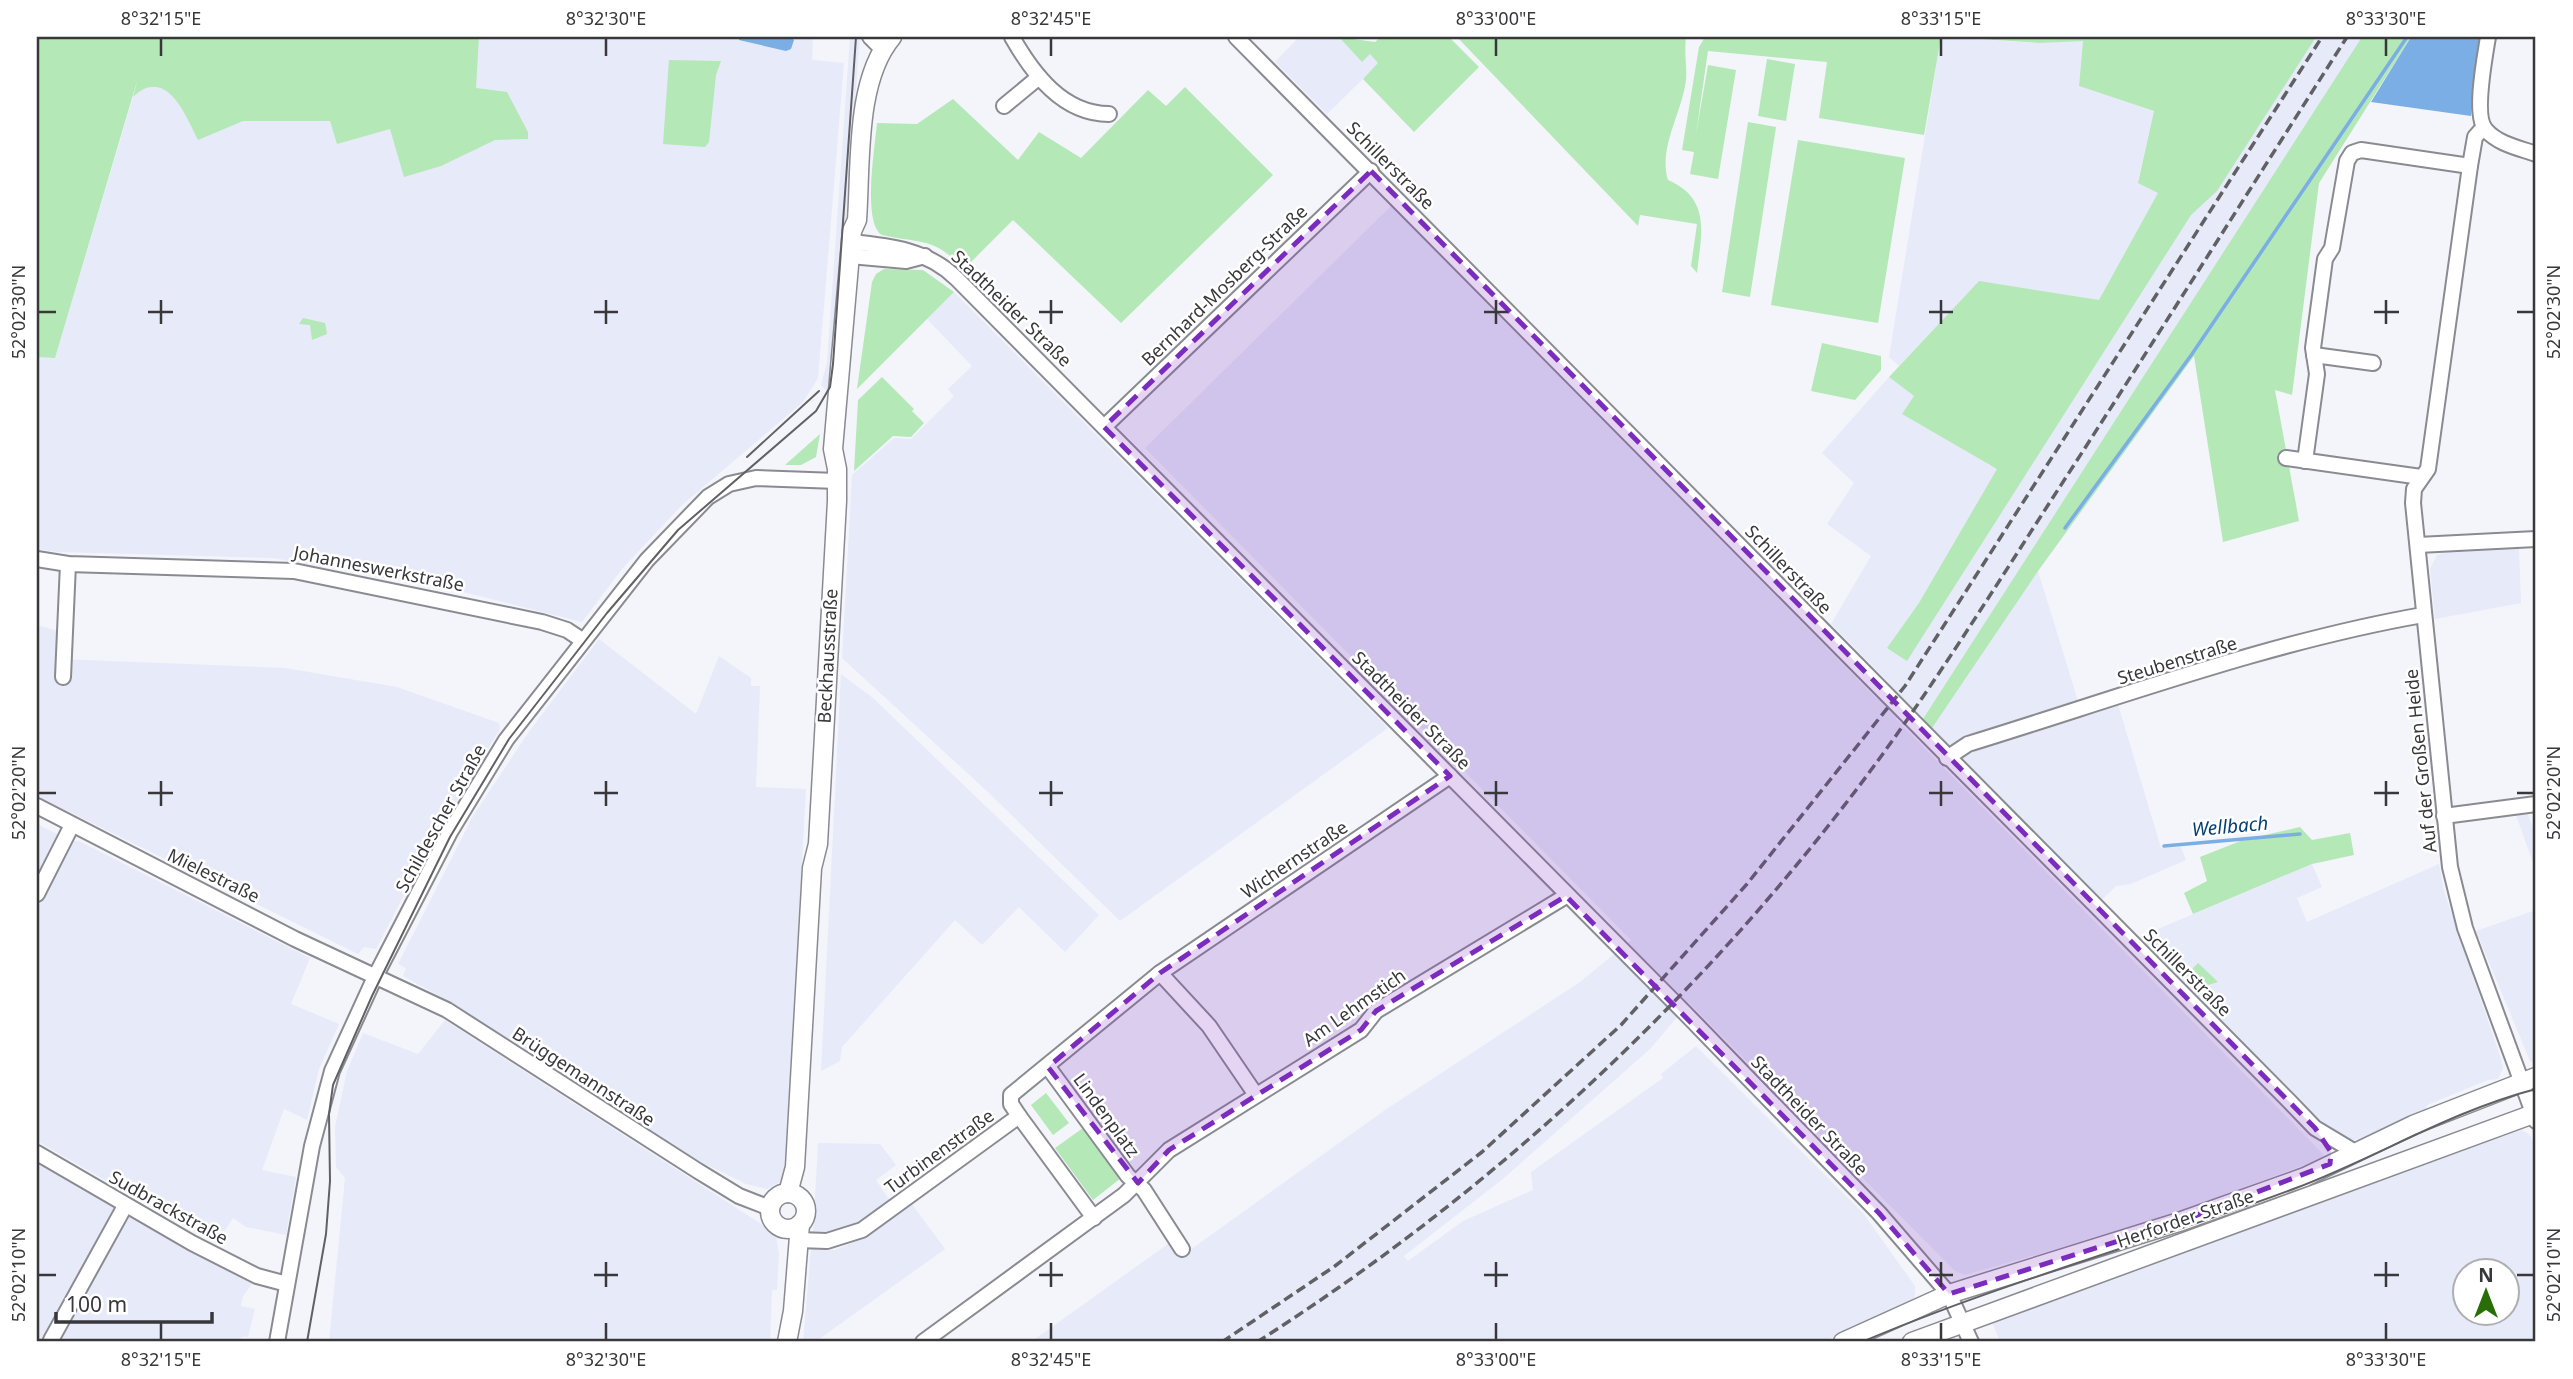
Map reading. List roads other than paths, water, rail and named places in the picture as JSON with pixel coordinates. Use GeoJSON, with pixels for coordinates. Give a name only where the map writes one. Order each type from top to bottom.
{"type":"FeatureCollection","features":[{"type":"Feature","properties":{"kind":"main road","name":"Beckhausstraße"},"geometry":{"type":"LineString","coordinates":[[794,1196],[812,868],[818,844],[837,475],[833,449],[856,249],[862,231],[857,220],[867,97],[871,73],[882,41]]}},
{"type":"Feature","properties":{"kind":"main road","name":"Herforder Straße"},"geometry":{"type":"LineString","coordinates":[[1843,1342],[1949,1294],[2179,1222],[2330,1164],[2529,1079]]}},
{"type":"Feature","properties":{"kind":"main road","name":"Herforder Straße"},"geometry":{"type":"LineString","coordinates":[[1912,1342],[2535,1116]]}},
{"type":"Feature","properties":{"kind":"main road"},"geometry":{"type":"LineString","coordinates":[[787,1341],[793,1311],[795,1231],[806,1212],[794,1196],[775,1198],[770,1208],[772,1220],[795,1231]]}},
{"type":"Feature","properties":{"kind":"street"},"geometry":{"type":"LineString","coordinates":[[1012,37],[1038,77],[1076,107],[1086,112],[1109,114]]}},
{"type":"Feature","properties":{"kind":"street","name":"Schillerstraße"},"geometry":{"type":"LineString","coordinates":[[1236,37],[2315,1128],[2331,1152],[2330,1164]]}},
{"type":"Feature","properties":{"kind":"street"},"geometry":{"type":"LineString","coordinates":[[2488,37],[2479,112],[2483,128],[2498,140],[2536,153]]}},
{"type":"Feature","properties":{"kind":"street"},"geometry":{"type":"LineString","coordinates":[[1004,106],[1038,77]]}},
{"type":"Feature","properties":{"kind":"street","name":"Auf der Großen Heide"},"geometry":{"type":"LineString","coordinates":[[2483,128],[2475,136],[2470,166],[2428,468],[2414,489],[2413,503],[2450,867],[2465,928],[2529,1079]]}},
{"type":"Feature","properties":{"kind":"street"},"geometry":{"type":"LineString","coordinates":[[2305,461],[2317,374],[2314,355],[2325,258],[2333,248],[2347,161],[2352,153],[2361,150],[2470,166]]}},
{"type":"Feature","properties":{"kind":"street","name":"Bernhard-Mosberg-Straße"},"geometry":{"type":"LineString","coordinates":[[1104,427],[1371,171]]}},
{"type":"Feature","properties":{"kind":"street","name":"Stadtheider Straße"},"geometry":{"type":"LineString","coordinates":[[856,249],[906,261],[925,257],[945,267],[1879,1213],[1949,1294],[1971,1342]]}},
{"type":"Feature","properties":{"kind":"street"},"geometry":{"type":"LineString","coordinates":[[2314,355],[2372,363]]}},
{"type":"Feature","properties":{"kind":"street"},"geometry":{"type":"LineString","coordinates":[[2286,458],[2421,477]]}},
{"type":"Feature","properties":{"kind":"street","name":"Schildescher Straße"},"geometry":{"type":"LineString","coordinates":[[276,1342],[323,1100],[332,1071],[375,977],[480,782],[512,732],[582,640],[670,533],[717,491],[734,482],[755,478],[837,475]]}},
{"type":"Feature","properties":{"kind":"street"},"geometry":{"type":"LineString","coordinates":[[2418,545],[2536,539]]}},
{"type":"Feature","properties":{"kind":"street","name":"Johanneswerkstraße"},"geometry":{"type":"LineString","coordinates":[[37,559],[68,564],[308,572],[542,622],[561,627],[582,640]]}},
{"type":"Feature","properties":{"kind":"street"},"geometry":{"type":"LineString","coordinates":[[63,677],[68,564]]}},
{"type":"Feature","properties":{"kind":"street","name":"Steubenstraße"},"geometry":{"type":"LineString","coordinates":[[1947,758],[1968,744],[2294,644],[2423,615]]}},
{"type":"Feature","properties":{"kind":"street","name":"Wichernstraße"},"geometry":{"type":"LineString","coordinates":[[1160,973],[1450,776]]}},
{"type":"Feature","properties":{"kind":"street"},"geometry":{"type":"LineString","coordinates":[[2444,816],[2536,804]]}},
{"type":"Feature","properties":{"kind":"street","name":"Mielestraße"},"geometry":{"type":"LineString","coordinates":[[37,806],[375,977]]}},
{"type":"Feature","properties":{"kind":"street"},"geometry":{"type":"LineString","coordinates":[[37,894],[72,825]]}},
{"type":"Feature","properties":{"kind":"street","name":"Am Lehmstich"},"geometry":{"type":"LineString","coordinates":[[923,1342],[1094,1218],[1138,1183],[1152,1164],[1169,1150],[1361,1031],[1376,1011],[1566,895]]}},
{"type":"Feature","properties":{"kind":"street"},"geometry":{"type":"LineString","coordinates":[[1160,973],[1209,1026],[1256,1095]]}},
{"type":"Feature","properties":{"kind":"street","name":"Turbinenstraße"},"geometry":{"type":"LineString","coordinates":[[795,1231],[827,1241],[862,1230],[1019,1116],[1010,1104],[1011,1095],[1160,973]]}},
{"type":"Feature","properties":{"kind":"street","name":"Brüggemannstraße"},"geometry":{"type":"LineString","coordinates":[[375,977],[447,1010],[688,1165],[739,1196],[770,1208]]}},
{"type":"Feature","properties":{"kind":"street","name":"Lindenplatz"},"geometry":{"type":"LineString","coordinates":[[1048,1067],[1128,1176],[1138,1183]]}},
{"type":"Feature","properties":{"kind":"street","name":"Herforder Straße"},"geometry":{"type":"LineString","coordinates":[[2529,1079],[2535,1116]]}},
{"type":"Feature","properties":{"kind":"street"},"geometry":{"type":"LineString","coordinates":[[1019,1116],[1094,1218]]}},
{"type":"Feature","properties":{"kind":"street","name":"Schillerstraße"},"geometry":{"type":"LineString","coordinates":[[2315,1128],[2355,1152]]}},
{"type":"Feature","properties":{"kind":"street","name":"Sudbrackstraße"},"geometry":{"type":"LineString","coordinates":[[37,1153],[125,1206],[248,1272],[288,1284]]}},
{"type":"Feature","properties":{"kind":"street"},"geometry":{"type":"LineString","coordinates":[[1138,1183],[1182,1249]]}},
{"type":"Feature","properties":{"kind":"street"},"geometry":{"type":"LineString","coordinates":[[51,1340],[125,1206]]}},
{"type":"Feature","properties":{"kind":"water"},"geometry":{"type":"Polygon","coordinates":[[[739,37],[790,37],[794,40],[791,49],[786,51],[739,40],[739,37]]]}},
{"type":"Feature","properties":{"kind":"water"},"geometry":{"type":"Polygon","coordinates":[[[2411,37],[2481,37],[2471,116],[2371,102],[2411,37]]]}},
{"type":"Feature","properties":{"kind":"waterway"},"geometry":{"type":"LineString","coordinates":[[2065,528],[2192,354],[2407,37]]}},
{"type":"Feature","properties":{"kind":"waterway","name":"Wellbach"},"geometry":{"type":"LineString","coordinates":[[2164,846],[2300,834]]}},
{"type":"Feature","properties":{"kind":"tram line"},"geometry":{"type":"LineString","coordinates":[[307,1342],[326,1234],[330,1181],[329,1114],[333,1085],[372,996],[450,837],[509,739],[607,613],[678,530],[816,411],[830,387],[856,37]]}},
{"type":"Feature","properties":{"kind":"tram line"},"geometry":{"type":"LineString","coordinates":[[747,457],[819,391]]}},
{"type":"Feature","properties":{"kind":"tram line"},"geometry":{"type":"LineString","coordinates":[[1862,1342],[1969,1300],[2296,1188],[2474,1109],[2536,1089]]}},
{"type":"Feature","properties":{"kind":"railway"},"geometry":{"type":"LineString","coordinates":[[1222,1342],[1335,1266],[1482,1152],[1621,1025],[1747,884],[1905,686],[2322,37]]}},
{"type":"Feature","properties":{"kind":"railway"},"geometry":{"type":"LineString","coordinates":[[1257,1342],[1418,1230],[1569,1104],[1709,965],[1774,892],[1865,778],[1946,662],[2347,37]]}}]}
